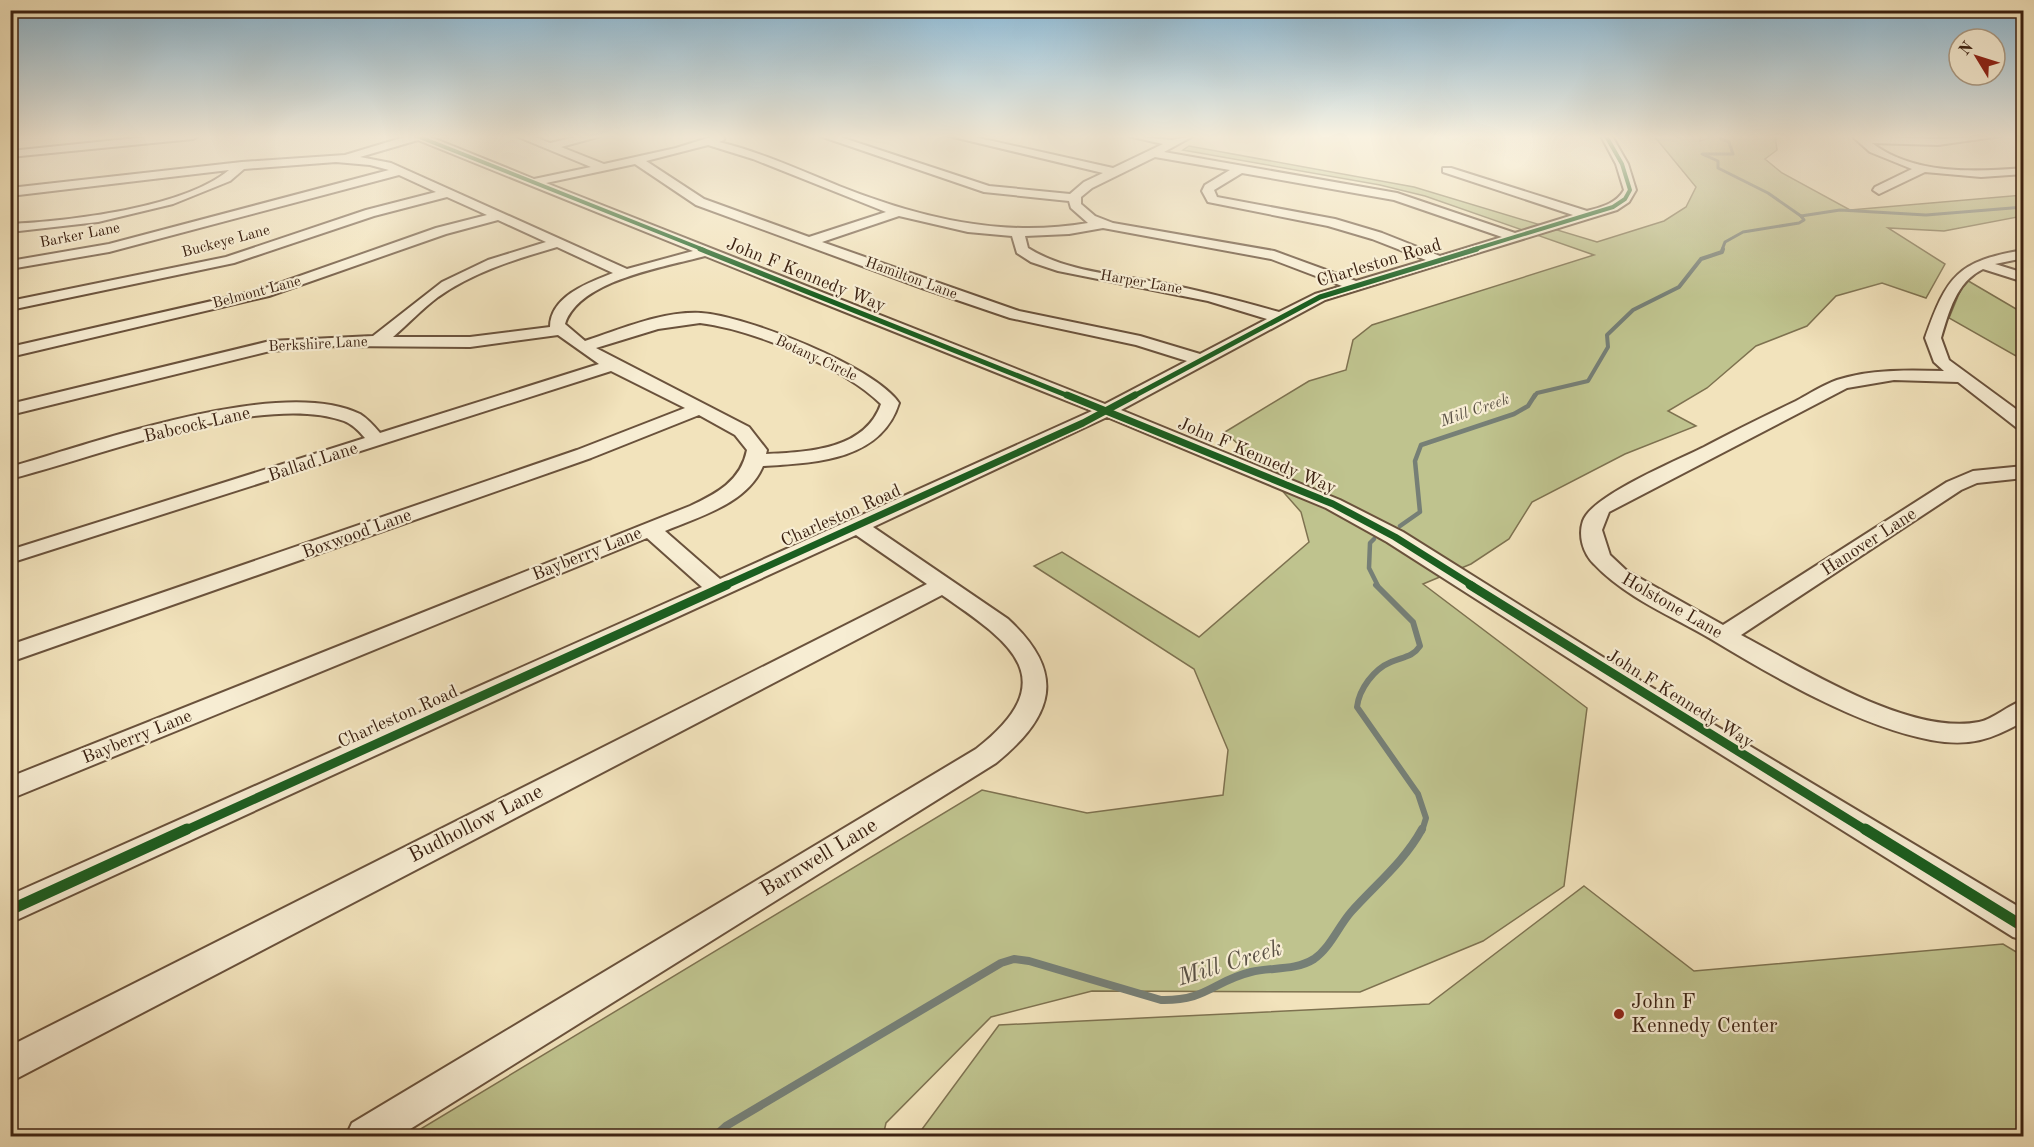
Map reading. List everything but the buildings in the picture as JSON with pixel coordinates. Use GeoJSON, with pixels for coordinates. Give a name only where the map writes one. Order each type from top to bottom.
{"type":"FeatureCollection","features":[{"type":"Feature","properties":{"kind":"street"},"geometry":{"type":"LineString","coordinates":[[10,192],[31,190]]}},
{"type":"Feature","properties":{"kind":"street"},"geometry":{"type":"LineString","coordinates":[[10,228],[69,223],[163,202],[200,190]]}},
{"type":"Feature","properties":{"kind":"street","name":"Barker Lane"},"geometry":{"type":"LineString","coordinates":[[10,265],[75,255],[170,234],[322,190]]}},
{"type":"Feature","properties":{"kind":"street"},"geometry":{"type":"LineString","coordinates":[[439,190],[627,274]]}},
{"type":"Feature","properties":{"kind":"street","name":"John F Kennedy Way"},"geometry":{"type":"LineString","coordinates":[[554,190],[1274,478],[1378,527],[1732,749],[2024,927]]}},
{"type":"Feature","properties":{"kind":"street","name":"Hamilton Lane"},"geometry":{"type":"LineString","coordinates":[[679,190],[694,200],[999,310],[1048,323],[1140,341],[1201,360]]}},
{"type":"Feature","properties":{"kind":"street"},"geometry":{"type":"LineString","coordinates":[[840,190],[898,212],[972,229],[1018,234],[1061,233],[1104,224]]}},
{"type":"Feature","properties":{"kind":"street"},"geometry":{"type":"LineString","coordinates":[[993,190],[1074,198],[1083,190]]}},
{"type":"Feature","properties":{"kind":"street"},"geometry":{"type":"LineString","coordinates":[[1208,190],[1212,199],[1239,207],[1342,225],[1438,260]]}},
{"type":"Feature","properties":{"kind":"street"},"geometry":{"type":"LineString","coordinates":[[1355,190],[1397,197],[1515,237]]}},
{"type":"Feature","properties":{"kind":"street"},"geometry":{"type":"LineString","coordinates":[[1507,190],[1589,216]]}},
{"type":"Feature","properties":{"kind":"street","name":"Charleston Road"},"geometry":{"type":"LineString","coordinates":[[10,910],[1107,412],[1320,297],[1353,285],[1589,216],[1613,207],[1625,199],[1630,190]]}},
{"type":"Feature","properties":{"kind":"street","name":"Buckeye Lane"},"geometry":{"type":"LineString","coordinates":[[10,306],[229,260],[377,211],[446,193]]}},
{"type":"Feature","properties":{"kind":"street"},"geometry":{"type":"LineString","coordinates":[[1074,198],[1078,210],[1104,224],[1135,232],[1261,252],[1295,261],[1353,285]]}},
{"type":"Feature","properties":{"kind":"street"},"geometry":{"type":"LineString","coordinates":[[808,242],[898,212]]}},
{"type":"Feature","properties":{"kind":"street","name":"Belmont Lane"},"geometry":{"type":"LineString","coordinates":[[10,352],[264,293],[441,231],[498,216]]}},
{"type":"Feature","properties":{"kind":"street","name":"Harper Lane"},"geometry":{"type":"LineString","coordinates":[[1018,234],[1022,250],[1048,263],[1095,275],[1204,295],[1278,318]]}},
{"type":"Feature","properties":{"kind":"street"},"geometry":{"type":"LineString","coordinates":[[376,342],[426,300],[464,276],[497,261],[558,243]]}},
{"type":"Feature","properties":{"kind":"street"},"geometry":{"type":"LineString","coordinates":[[707,251],[591,287],[571,299],[557,318],[560,330],[584,347],[742,431],[757,450],[757,460]]}},
{"type":"Feature","properties":{"kind":"street"},"geometry":{"type":"LineString","coordinates":[[2024,254],[1981,264],[1960,275],[1953,286],[1933,338],[1942,362],[2024,424]]}},
{"type":"Feature","properties":{"kind":"street"},"geometry":{"type":"LineString","coordinates":[[1981,264],[2024,278]]}},
{"type":"Feature","properties":{"kind":"street","name":"Botany Circle"},"geometry":{"type":"LineString","coordinates":[[584,347],[658,323],[687,318],[717,319],[741,326],[844,371],[877,388],[890,403],[889,412],[877,429],[853,444],[822,454],[757,460]]}},
{"type":"Feature","properties":{"kind":"street","name":"Berkshire Lane"},"geometry":{"type":"LineString","coordinates":[[10,410],[247,350],[304,342],[470,342],[560,330]]}},
{"type":"Feature","properties":{"kind":"street","name":"Ballad Lane"},"geometry":{"type":"LineString","coordinates":[[10,557],[615,364]]}},
{"type":"Feature","properties":{"kind":"street","name":"Holstone Lane"},"geometry":{"type":"LineString","coordinates":[[1959,376],[1894,375],[1842,384],[1602,508],[1594,518],[1591,530],[1596,551],[1608,566],[1634,586],[1834,695],[1897,722],[1923,729],[1962,734],[1986,731],[2024,710]]}},
{"type":"Feature","properties":{"kind":"street","name":"Babcock Lane"},"geometry":{"type":"LineString","coordinates":[[10,473],[192,423],[262,410],[304,408],[337,412],[359,421],[377,441]]}},
{"type":"Feature","properties":{"kind":"street","name":"Boxwood Lane"},"geometry":{"type":"LineString","coordinates":[[10,654],[584,454],[700,408]]}},
{"type":"Feature","properties":{"kind":"street","name":"Bayberry Lane"},"geometry":{"type":"LineString","coordinates":[[10,789],[724,496],[744,481],[757,460]]}},
{"type":"Feature","properties":{"kind":"street","name":"Hanover Lane"},"geometry":{"type":"LineString","coordinates":[[1722,636],[1954,486],[1973,477],[2024,472]]}},
{"type":"Feature","properties":{"kind":"street","name":"Barnwell Lane"},"geometry":{"type":"LineString","coordinates":[[365,1137],[986,756],[1012,736],[1029,711],[1035,685],[1030,660],[1011,633],[857,526]]}},
{"type":"Feature","properties":{"kind":"street"},"geometry":{"type":"LineString","coordinates":[[649,528],[717,588]]}},
{"type":"Feature","properties":{"kind":"street","name":"Budhollow Lane"},"geometry":{"type":"LineString","coordinates":[[10,1065],[943,585]]}},
{"type":"Feature","properties":{"kind":"green space"},"geometry":{"type":"Polygon","coordinates":[[[1399,190],[1422,190],[1597,242],[1664,221],[1686,207],[1695,190],[1812,190],[1850,210],[2023,195],[2023,216],[1944,231],[1888,228],[1945,264],[1926,298],[1882,283],[1836,296],[1807,326],[1756,346],[1707,388],[1668,411],[1696,426],[1625,454],[1532,502],[1509,539],[1471,564],[1423,584],[1587,708],[1564,886],[1483,941],[1360,992],[1092,991],[991,1017],[886,1123],[883,1136],[409,1136],[982,790],[1087,813],[1223,795],[1228,750],[1194,669],[1034,566],[1062,552],[1199,637],[1309,542],[1301,512],[1255,460],[1225,432],[1309,381],[1346,370],[1353,340],[1372,325],[1594,255],[1425,196],[1399,190]]]}},
{"type":"Feature","properties":{"kind":"green space"},"geometry":{"type":"Polygon","coordinates":[[[1965,279],[2023,313],[2023,360],[1949,318],[1965,279]]]}},
{"type":"Feature","properties":{"kind":"green space","name":"John F Kennedy Center"},"geometry":{"type":"Polygon","coordinates":[[[1584,886],[1694,971],[2003,944],[2023,956],[2023,1136],[917,1136],[999,1025],[1429,1004],[1584,886]]]}},
{"type":"Feature","properties":{"kind":"waterway","name":"Mill Creek"},"geometry":{"type":"LineString","coordinates":[[1761,190],[1801,216]]}},
{"type":"Feature","properties":{"kind":"waterway"},"geometry":{"type":"LineString","coordinates":[[1801,216],[1840,210],[1926,215],[2024,207]]}},
{"type":"Feature","properties":{"kind":"waterway","name":"Mill Creek"},"geometry":{"type":"LineString","coordinates":[[1722,250],[1725,242],[1743,232],[1799,223],[1804,220],[1801,216]]}},
{"type":"Feature","properties":{"kind":"waterway","name":"Mill Creek"},"geometry":{"type":"LineString","coordinates":[[1534,397],[1537,393],[1588,381],[1608,347],[1607,335],[1633,310],[1679,287],[1701,259],[1722,252],[1723,249]]}},
{"type":"Feature","properties":{"kind":"waterway","name":"Mill Creek"},"geometry":{"type":"LineString","coordinates":[[1400,526],[1420,512],[1415,461],[1421,445],[1514,414],[1528,406],[1535,395]]}},
{"type":"Feature","properties":{"kind":"waterway","name":"Mill Creek"},"geometry":{"type":"LineString","coordinates":[[1374,539],[1370,543],[1369,568],[1378,586]]}},
{"type":"Feature","properties":{"kind":"waterway","name":"Mill Creek"},"geometry":{"type":"LineString","coordinates":[[1376,585],[1413,622],[1420,646],[1411,655],[1379,669],[1364,687],[1357,707],[1418,794],[1426,818],[1422,831]]}},
{"type":"Feature","properties":{"kind":"waterway","name":"Mill Creek"},"geometry":{"type":"LineString","coordinates":[[715,1136],[726,1126],[1001,963],[1014,959],[1029,961],[1161,1000],[1200,994],[1227,980],[1251,972],[1307,963],[1325,949],[1351,912],[1398,863],[1422,829]]}},
{"type":"Feature","properties":{"kind":"cycle path"},"geometry":{"type":"LineString","coordinates":[[551,190],[1255,470],[1333,504],[1395,537],[1632,687],[2024,927]]}},
{"type":"Feature","properties":{"kind":"cycle path"},"geometry":{"type":"LineString","coordinates":[[10,910],[1083,423],[1320,297],[1613,207],[1625,199],[1630,190]]}},
{"type":"Feature","properties":{"kind":"place","name":"John F Kennedy Center"},"geometry":{"type":"Point","coordinates":[1619,1014]}}]}
